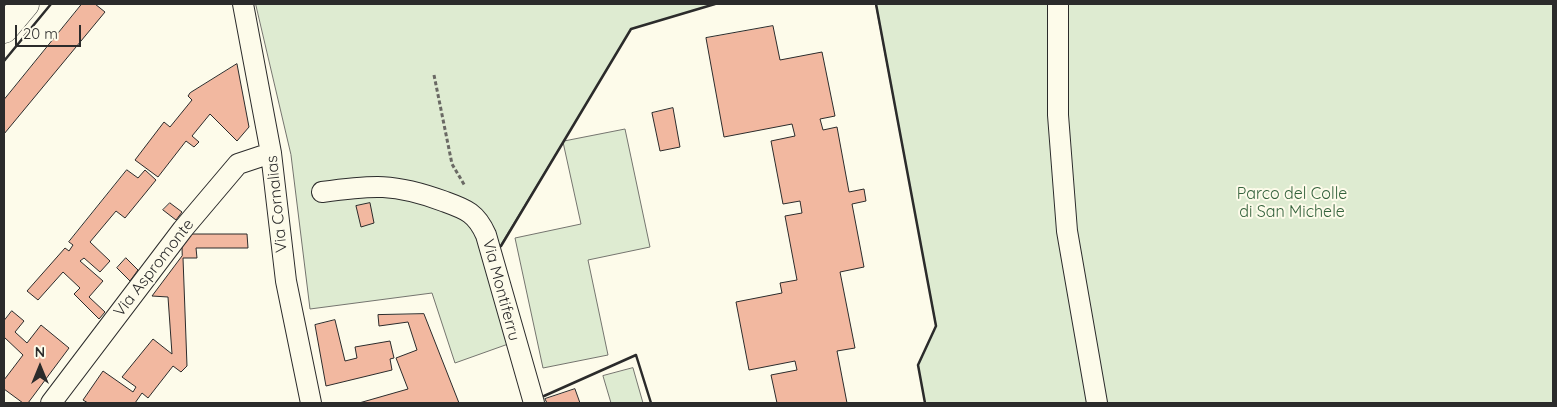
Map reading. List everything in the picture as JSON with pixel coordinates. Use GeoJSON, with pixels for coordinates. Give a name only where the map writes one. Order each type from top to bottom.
{"type":"FeatureCollection","features":[{"type":"Feature","properties":{"kind":"street"},"geometry":{"type":"LineString","coordinates":[[4,30],[25,4]]}},
{"type":"Feature","properties":{"kind":"street","name":"Via Cornalias"},"geometry":{"type":"LineString","coordinates":[[243,4],[271,153],[286,281],[310,403]]}},
{"type":"Feature","properties":{"kind":"street"},"geometry":{"type":"LineString","coordinates":[[1058,4],[1058,115],[1067,231],[1096,403]]}},
{"type":"Feature","properties":{"kind":"street","name":"Via Aspromonte"},"geometry":{"type":"LineString","coordinates":[[51,403],[183,229],[238,164],[271,153]]}},
{"type":"Feature","properties":{"kind":"street","name":"Via Montiferru"},"geometry":{"type":"LineString","coordinates":[[322,192],[360,186],[393,186],[412,190],[461,207],[473,214],[480,222],[486,235],[534,403]]}},
{"type":"Feature","properties":{"kind":"path"},"geometry":{"type":"LineString","coordinates":[[434,75],[452,164],[468,190],[461,207]]}},
{"type":"Feature","properties":{"kind":"green space"},"geometry":{"type":"Polygon","coordinates":[[[256,4],[715,4],[631,29],[564,141],[625,129],[650,247],[588,260],[608,355],[543,368],[515,238],[581,224],[563,142],[489,264],[511,343],[455,363],[432,293],[310,309],[291,155],[256,4]]]}},
{"type":"Feature","properties":{"kind":"green space","name":"Parco del Colle di San Michele"},"geometry":{"type":"Polygon","coordinates":[[[876,4],[1553,4],[1553,403],[925,403],[918,365],[936,326],[876,4]]]}},
{"type":"Feature","properties":{"kind":"green space"},"geometry":{"type":"Polygon","coordinates":[[[633,368],[643,403],[611,403],[603,376],[633,368]]]}},
{"type":"Feature","properties":{"kind":"building"},"geometry":{"type":"Polygon","coordinates":[[[82,4],[95,4],[105,12],[4,134],[4,100],[82,4]]]}},
{"type":"Feature","properties":{"kind":"building"},"geometry":{"type":"Polygon","coordinates":[[[773,26],[780,60],[822,52],[835,116],[820,119],[823,130],[837,127],[849,192],[864,189],[866,201],[852,204],[864,267],[840,272],[855,348],[837,351],[847,403],[777,403],[771,375],[797,370],[795,361],[749,370],[736,302],[782,293],[780,283],[797,280],[785,216],[802,213],[800,201],[783,204],[771,141],[795,136],[792,124],[724,137],[706,38],[773,26]]]}},
{"type":"Feature","properties":{"kind":"building"},"geometry":{"type":"Polygon","coordinates":[[[237,64],[249,127],[237,141],[210,114],[192,136],[199,142],[194,147],[186,141],[158,177],[135,160],[164,122],[170,127],[192,100],[188,96],[190,93],[237,64]]]}},
{"type":"Feature","properties":{"kind":"building"},"geometry":{"type":"Polygon","coordinates":[[[673,108],[680,147],[660,151],[652,113],[673,108]]]}},
{"type":"Feature","properties":{"kind":"building"},"geometry":{"type":"Polygon","coordinates":[[[127,170],[138,178],[145,170],[156,180],[125,218],[116,211],[90,242],[110,261],[100,272],[84,258],[80,261],[103,281],[89,297],[105,312],[99,319],[74,294],[80,288],[63,272],[38,300],[27,291],[65,248],[69,251],[73,245],[69,242],[127,170]]]}},
{"type":"Feature","properties":{"kind":"building"},"geometry":{"type":"Polygon","coordinates":[[[170,203],[182,212],[176,220],[163,210],[170,203]]]}},
{"type":"Feature","properties":{"kind":"building"},"geometry":{"type":"Polygon","coordinates":[[[370,203],[374,223],[361,227],[356,206],[370,203]]]}},
{"type":"Feature","properties":{"kind":"building"},"geometry":{"type":"Polygon","coordinates":[[[182,234],[247,234],[248,248],[196,248],[197,258],[183,258],[187,366],[181,372],[173,366],[148,398],[142,393],[135,403],[88,403],[83,400],[103,371],[133,392],[136,387],[122,377],[153,339],[172,354],[168,297],[152,296],[182,256],[182,234]]]}},
{"type":"Feature","properties":{"kind":"building"},"geometry":{"type":"Polygon","coordinates":[[[126,258],[138,270],[130,281],[117,268],[126,258]]]}},
{"type":"Feature","properties":{"kind":"building"},"geometry":{"type":"Polygon","coordinates":[[[12,311],[24,321],[15,332],[27,343],[41,325],[69,348],[28,403],[23,403],[4,389],[4,380],[23,355],[4,337],[4,321],[12,311]]]}},
{"type":"Feature","properties":{"kind":"building"},"geometry":{"type":"Polygon","coordinates":[[[424,314],[459,403],[359,403],[408,389],[396,358],[417,350],[408,322],[379,326],[378,315],[424,314]]]}},
{"type":"Feature","properties":{"kind":"building"},"geometry":{"type":"Polygon","coordinates":[[[335,320],[345,361],[357,358],[355,347],[390,341],[394,358],[390,359],[392,370],[326,386],[315,325],[335,320]]]}},
{"type":"Feature","properties":{"kind":"building"},"geometry":{"type":"Polygon","coordinates":[[[575,389],[580,403],[547,403],[545,399],[575,389]]]}},
{"type":"Feature","properties":{"kind":"wall"},"geometry":{"type":"LineString","coordinates":[[4,61],[51,4]]}},
{"type":"Feature","properties":{"kind":"wall"},"geometry":{"type":"LineString","coordinates":[[501,246],[631,29],[715,4]]}},
{"type":"Feature","properties":{"kind":"wall"},"geometry":{"type":"LineString","coordinates":[[876,4],[936,326],[918,365],[925,403]]}},
{"type":"Feature","properties":{"kind":"wall"},"geometry":{"type":"LineString","coordinates":[[544,396],[636,355],[651,403]]}}]}
